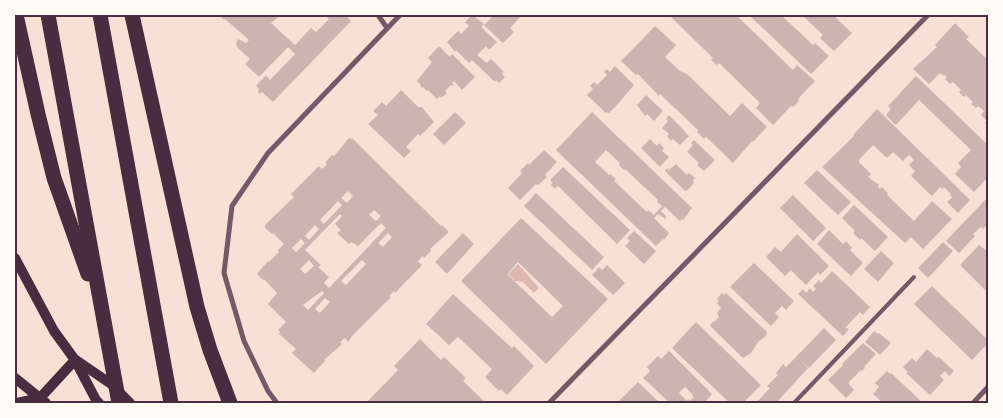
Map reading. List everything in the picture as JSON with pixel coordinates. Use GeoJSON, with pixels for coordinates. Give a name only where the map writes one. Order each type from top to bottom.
{"type":"FeatureCollection","features":[{"type":"Feature","properties":{"kind":"highway"},"geometry":{"type":"LineString","coordinates":[[16,15],[54,178],[78,248],[102,308]]}},
{"type":"Feature","properties":{"kind":"highway"},"geometry":{"type":"LineString","coordinates":[[48,15],[119,403]]}},
{"type":"Feature","properties":{"kind":"highway"},"geometry":{"type":"LineString","coordinates":[[100,15],[171,403]]}},
{"type":"Feature","properties":{"kind":"highway"},"geometry":{"type":"LineString","coordinates":[[132,15],[197,307],[210,350],[230,403]]}},
{"type":"Feature","properties":{"kind":"main road"},"geometry":{"type":"LineString","coordinates":[[15,258],[54,331],[75,360],[99,403]]}},
{"type":"Feature","properties":{"kind":"main road"},"geometry":{"type":"LineString","coordinates":[[17,403],[42,401],[75,360]]}},
{"type":"Feature","properties":{"kind":"main road"},"geometry":{"type":"LineString","coordinates":[[75,360],[111,384],[130,403]]}},
{"type":"Feature","properties":{"kind":"main road"},"geometry":{"type":"LineString","coordinates":[[15,378],[42,401]]}},
{"type":"Feature","properties":{"kind":"street"},"geometry":{"type":"LineString","coordinates":[[378,15],[388,28]]}},
{"type":"Feature","properties":{"kind":"street"},"geometry":{"type":"LineString","coordinates":[[277,403],[268,391],[244,341],[224,273],[232,206],[268,153],[400,15]]}},
{"type":"Feature","properties":{"kind":"street"},"geometry":{"type":"LineString","coordinates":[[549,403],[928,15]]}},
{"type":"Feature","properties":{"kind":"street"},"geometry":{"type":"LineString","coordinates":[[973,403],[988,387]]}},
{"type":"Feature","properties":{"kind":"lane"},"geometry":{"type":"LineString","coordinates":[[794,403],[914,277]]}},
{"type":"Feature","properties":{"kind":"shaded area"},"geometry":{"type":"Polygon","coordinates":[[[518,264],[539,288],[534,293],[523,282],[515,281],[508,274],[518,264]]]}},
{"type":"Feature","properties":{"kind":"building"},"geometry":{"type":"Polygon","coordinates":[[[219,15],[278,15],[280,16],[271,23],[295,45],[311,28],[316,32],[329,19],[324,15],[345,15],[351,21],[273,102],[262,92],[259,94],[259,89],[256,86],[266,75],[270,80],[295,54],[288,47],[259,77],[245,64],[250,59],[237,47],[238,39],[246,43],[249,40],[219,15]]]}},
{"type":"Feature","properties":{"kind":"building"},"geometry":{"type":"Polygon","coordinates":[[[472,15],[484,24],[481,27],[497,42],[489,50],[486,46],[477,55],[487,63],[491,59],[504,72],[502,74],[505,77],[499,83],[496,80],[495,82],[472,60],[469,63],[456,50],[455,52],[447,42],[458,31],[461,34],[469,26],[465,22],[472,15]]]}},
{"type":"Feature","properties":{"kind":"building"},"geometry":{"type":"Polygon","coordinates":[[[494,15],[522,15],[510,28],[514,32],[503,43],[484,25],[494,15]]]}},
{"type":"Feature","properties":{"kind":"building"},"geometry":{"type":"Polygon","coordinates":[[[669,15],[736,15],[793,70],[797,65],[815,81],[798,99],[799,101],[793,107],[791,106],[773,125],[756,108],[760,103],[719,63],[717,65],[711,60],[713,58],[669,15]]]}},
{"type":"Feature","properties":{"kind":"building"},"geometry":{"type":"Polygon","coordinates":[[[749,15],[781,15],[813,45],[815,43],[829,56],[811,74],[749,15]]]}},
{"type":"Feature","properties":{"kind":"building"},"geometry":{"type":"Polygon","coordinates":[[[802,15],[833,15],[852,33],[834,51],[820,38],[823,35],[802,15]]]}},
{"type":"Feature","properties":{"kind":"building"},"geometry":{"type":"Polygon","coordinates":[[[955,23],[969,37],[966,39],[988,60],[988,126],[985,123],[987,121],[981,115],[984,111],[978,106],[976,108],[971,104],[973,102],[966,95],[964,97],[959,92],[961,90],[953,82],[950,84],[945,79],[947,77],[945,75],[940,73],[929,84],[913,69],[937,47],[935,45],[955,23]]]}},
{"type":"Feature","properties":{"kind":"building"},"geometry":{"type":"Polygon","coordinates":[[[655,26],[676,45],[665,57],[680,71],[687,74],[730,116],[742,103],[767,127],[733,163],[706,137],[704,139],[697,132],[698,130],[660,94],[659,96],[638,74],[636,75],[621,61],[655,26]]]}},
{"type":"Feature","properties":{"kind":"building"},"geometry":{"type":"Polygon","coordinates":[[[439,46],[450,57],[452,54],[475,77],[462,90],[454,81],[452,83],[454,85],[451,85],[445,91],[447,93],[437,99],[428,90],[422,88],[417,81],[432,62],[428,58],[439,46]]]}},
{"type":"Feature","properties":{"kind":"building"},"geometry":{"type":"Polygon","coordinates":[[[615,66],[634,85],[609,113],[606,113],[587,95],[593,89],[590,86],[594,82],[597,85],[607,75],[604,72],[607,69],[610,72],[615,66]]]}},
{"type":"Feature","properties":{"kind":"building"},"geometry":{"type":"Polygon","coordinates":[[[916,76],[988,145],[988,177],[974,192],[955,174],[961,167],[958,163],[971,150],[919,100],[896,125],[886,115],[891,109],[888,106],[916,76]]]}},
{"type":"Feature","properties":{"kind":"building"},"geometry":{"type":"Polygon","coordinates":[[[401,90],[418,107],[422,107],[434,122],[420,136],[418,134],[406,147],[411,151],[404,158],[368,124],[378,115],[373,111],[382,102],[386,106],[401,90]]]}},
{"type":"Feature","properties":{"kind":"building"},"geometry":{"type":"Polygon","coordinates":[[[646,95],[663,111],[654,121],[647,114],[645,116],[637,105],[646,95]]]}},
{"type":"Feature","properties":{"kind":"building"},"geometry":{"type":"Polygon","coordinates":[[[877,109],[970,200],[958,213],[947,202],[952,197],[944,187],[943,189],[940,187],[932,196],[911,176],[915,171],[909,165],[914,160],[909,155],[903,161],[893,152],[887,158],[873,145],[859,162],[871,174],[868,177],[879,185],[880,189],[882,187],[888,193],[887,195],[914,221],[932,201],[952,219],[923,249],[911,237],[905,243],[822,167],[854,136],[877,109]]]}},
{"type":"Feature","properties":{"kind":"building"},"geometry":{"type":"Polygon","coordinates":[[[455,112],[466,123],[444,145],[433,134],[455,112]]]}},
{"type":"Feature","properties":{"kind":"building"},"geometry":{"type":"Polygon","coordinates":[[[592,112],[692,208],[683,220],[680,221],[665,207],[661,211],[666,216],[666,219],[658,214],[654,218],[669,233],[656,246],[556,150],[592,112]],[[606,150],[595,162],[616,179],[614,181],[647,212],[648,210],[654,215],[662,206],[657,202],[658,200],[619,165],[620,163],[606,150]]]}},
{"type":"Feature","properties":{"kind":"building"},"geometry":{"type":"Polygon","coordinates":[[[669,115],[689,136],[680,145],[673,139],[671,141],[667,136],[669,134],[662,128],[668,121],[666,119],[669,115]]]}},
{"type":"Feature","properties":{"kind":"building"},"geometry":{"type":"Polygon","coordinates":[[[349,138],[352,138],[449,232],[430,249],[431,251],[424,258],[423,256],[418,261],[422,265],[395,293],[394,291],[389,296],[391,297],[348,342],[345,338],[340,342],[342,344],[324,360],[314,373],[292,353],[296,349],[279,334],[278,330],[286,322],[268,304],[277,293],[257,274],[279,252],[278,250],[284,244],[265,228],[265,225],[294,197],[291,194],[319,166],[322,169],[332,155],[334,156],[349,138]],[[348,191],[341,198],[347,203],[353,196],[348,191]],[[338,201],[320,220],[324,224],[342,205],[338,201]],[[374,210],[369,215],[376,221],[381,216],[374,210]],[[340,214],[305,250],[321,265],[318,267],[329,277],[324,283],[329,288],[386,228],[381,223],[358,246],[351,242],[349,244],[337,233],[341,230],[335,224],[342,216],[340,214]],[[315,225],[305,236],[309,240],[319,229],[315,225]],[[388,233],[378,243],[383,247],[392,237],[388,233]],[[301,239],[292,248],[296,252],[305,243],[301,239]],[[309,260],[300,269],[305,274],[314,266],[309,260]],[[362,260],[341,281],[346,285],[366,264],[362,260]],[[322,291],[303,305],[308,310],[324,293],[322,291]],[[325,298],[315,309],[320,313],[330,302],[325,298]]]}},
{"type":"Feature","properties":{"kind":"building"},"geometry":{"type":"Polygon","coordinates":[[[650,139],[657,146],[659,143],[664,148],[662,151],[669,157],[660,167],[641,148],[650,139]]]}},
{"type":"Feature","properties":{"kind":"building"},"geometry":{"type":"Polygon","coordinates":[[[694,140],[715,160],[704,171],[697,165],[699,163],[687,152],[693,145],[691,143],[694,140]]]}},
{"type":"Feature","properties":{"kind":"building"},"geometry":{"type":"Polygon","coordinates":[[[544,150],[557,162],[545,175],[547,177],[538,185],[536,184],[520,200],[508,188],[522,173],[520,171],[544,150]]]}},
{"type":"Feature","properties":{"kind":"building"},"geometry":{"type":"Polygon","coordinates":[[[676,164],[687,175],[689,173],[695,178],[688,190],[685,191],[665,171],[676,164]]]}},
{"type":"Feature","properties":{"kind":"building"},"geometry":{"type":"Polygon","coordinates":[[[563,167],[630,230],[617,244],[558,186],[555,189],[551,185],[553,183],[550,180],[563,167]]]}},
{"type":"Feature","properties":{"kind":"building"},"geometry":{"type":"Polygon","coordinates":[[[817,170],[851,202],[838,215],[804,183],[817,170]]]}},
{"type":"Feature","properties":{"kind":"building"},"geometry":{"type":"Polygon","coordinates":[[[536,193],[604,257],[592,270],[524,206],[536,193]]]}},
{"type":"Feature","properties":{"kind":"building"},"geometry":{"type":"Polygon","coordinates":[[[793,195],[826,228],[813,241],[780,208],[793,195]]]}},
{"type":"Feature","properties":{"kind":"building"},"geometry":{"type":"Polygon","coordinates":[[[986,199],[988,201],[988,224],[973,234],[975,236],[959,253],[946,241],[986,199]]]}},
{"type":"Feature","properties":{"kind":"building"},"geometry":{"type":"Polygon","coordinates":[[[854,205],[888,237],[875,251],[853,233],[855,231],[842,218],[854,205]]]}},
{"type":"Feature","properties":{"kind":"building"},"geometry":{"type":"Polygon","coordinates":[[[521,218],[608,299],[546,364],[461,281],[521,218]],[[518,262],[507,274],[552,317],[563,306],[518,262]]]}},
{"type":"Feature","properties":{"kind":"building"},"geometry":{"type":"Polygon","coordinates":[[[829,230],[843,244],[846,241],[852,248],[850,250],[863,263],[851,276],[817,244],[829,230]]]}},
{"type":"Feature","properties":{"kind":"building"},"geometry":{"type":"Polygon","coordinates":[[[634,231],[656,251],[644,264],[625,246],[630,241],[627,238],[634,231]]]}},
{"type":"Feature","properties":{"kind":"building"},"geometry":{"type":"Polygon","coordinates":[[[463,233],[474,244],[447,274],[435,262],[463,233]]]}},
{"type":"Feature","properties":{"kind":"building"},"geometry":{"type":"Polygon","coordinates":[[[797,234],[829,266],[820,275],[818,272],[806,285],[791,270],[785,276],[766,257],[775,247],[781,252],[797,234]]]}},
{"type":"Feature","properties":{"kind":"building"},"geometry":{"type":"Polygon","coordinates":[[[943,242],[953,251],[928,278],[918,268],[943,242]]]}},
{"type":"Feature","properties":{"kind":"building"},"geometry":{"type":"Polygon","coordinates":[[[979,245],[988,252],[988,288],[986,291],[960,265],[979,245]]]}},
{"type":"Feature","properties":{"kind":"building"},"geometry":{"type":"Polygon","coordinates":[[[881,251],[894,263],[878,282],[864,269],[881,251]]]}},
{"type":"Feature","properties":{"kind":"building"},"geometry":{"type":"Polygon","coordinates":[[[754,263],[794,301],[786,310],[782,306],[775,313],[779,317],[771,326],[730,287],[754,263]]]}},
{"type":"Feature","properties":{"kind":"building"},"geometry":{"type":"Polygon","coordinates":[[[607,265],[625,283],[613,295],[592,275],[599,267],[602,270],[607,265]]]}},
{"type":"Feature","properties":{"kind":"building"},"geometry":{"type":"Polygon","coordinates":[[[832,271],[870,307],[863,315],[860,312],[844,327],[849,329],[843,336],[798,294],[803,289],[806,293],[810,288],[813,292],[816,289],[813,286],[819,280],[821,283],[832,271]]]}},
{"type":"Feature","properties":{"kind":"building"},"geometry":{"type":"Polygon","coordinates":[[[932,286],[988,340],[988,343],[972,360],[914,304],[932,286]]]}},
{"type":"Feature","properties":{"kind":"building"},"geometry":{"type":"Polygon","coordinates":[[[722,293],[724,295],[726,293],[767,332],[766,336],[758,342],[751,353],[743,358],[710,326],[719,317],[717,313],[721,308],[717,303],[719,301],[717,299],[722,293]]]}},
{"type":"Feature","properties":{"kind":"building"},"geometry":{"type":"Polygon","coordinates":[[[453,294],[512,348],[514,346],[534,366],[507,395],[501,389],[499,391],[485,377],[492,369],[458,337],[449,345],[426,324],[453,294]]]}},
{"type":"Feature","properties":{"kind":"building"},"geometry":{"type":"Polygon","coordinates":[[[696,322],[761,385],[743,403],[730,403],[672,348],[696,322]]]}},
{"type":"Feature","properties":{"kind":"building"},"geometry":{"type":"Polygon","coordinates":[[[824,328],[836,340],[809,368],[799,359],[808,368],[776,403],[756,403],[770,388],[767,386],[778,375],[776,373],[783,364],[786,367],[824,328]]]}},
{"type":"Feature","properties":{"kind":"building"},"geometry":{"type":"Polygon","coordinates":[[[874,331],[891,343],[880,355],[865,342],[874,331]]]}},
{"type":"Feature","properties":{"kind":"building"},"geometry":{"type":"Polygon","coordinates":[[[420,339],[441,360],[444,357],[466,378],[463,381],[486,403],[366,403],[398,370],[394,366],[420,339]]]}},
{"type":"Feature","properties":{"kind":"building"},"geometry":{"type":"Polygon","coordinates":[[[863,343],[876,354],[865,368],[848,383],[854,390],[846,398],[828,380],[863,343]]]}},
{"type":"Feature","properties":{"kind":"building"},"geometry":{"type":"Polygon","coordinates":[[[927,349],[954,371],[949,376],[945,371],[940,376],[944,380],[930,395],[906,373],[908,372],[903,367],[912,358],[916,362],[927,349]]]}},
{"type":"Feature","properties":{"kind":"building"},"geometry":{"type":"Polygon","coordinates":[[[669,351],[712,394],[704,403],[670,403],[643,378],[650,371],[647,367],[658,356],[661,359],[669,351]],[[685,387],[679,393],[687,401],[694,397],[685,387]]]}},
{"type":"Feature","properties":{"kind":"building"},"geometry":{"type":"Polygon","coordinates":[[[887,371],[923,403],[883,403],[873,394],[879,387],[875,383],[887,371]]]}},
{"type":"Feature","properties":{"kind":"building"},"geometry":{"type":"Polygon","coordinates":[[[638,382],[660,403],[621,403],[619,401],[638,382]]]}}]}
